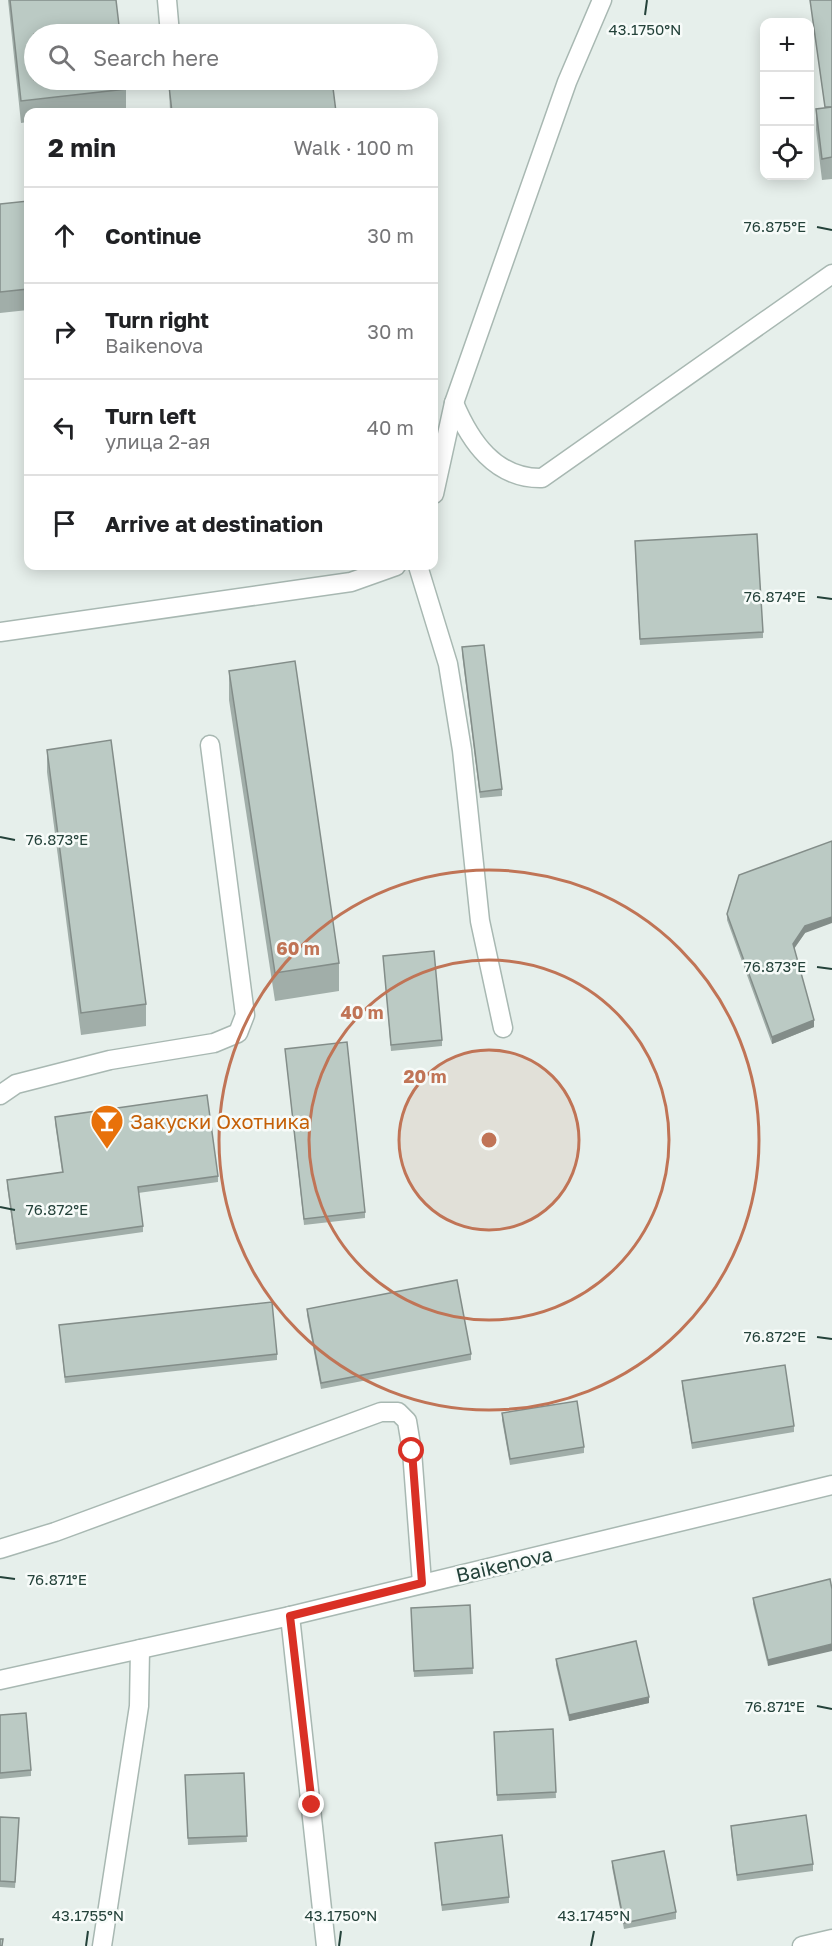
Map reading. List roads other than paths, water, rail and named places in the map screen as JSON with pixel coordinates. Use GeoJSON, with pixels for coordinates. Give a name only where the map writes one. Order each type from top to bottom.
{"type":"FeatureCollection","features":[{"type":"Feature","properties":{"kind":"street"},"geometry":{"type":"LineString","coordinates":[[167,0],[169,24]]}},
{"type":"Feature","properties":{"kind":"street"},"geometry":{"type":"LineString","coordinates":[[438,476],[454,403],[567,82],[602,0]]}},
{"type":"Feature","properties":{"kind":"street"},"geometry":{"type":"LineString","coordinates":[[454,403],[467,432],[483,453],[511,473],[529,478],[542,478],[832,274]]}},
{"type":"Feature","properties":{"kind":"street"},"geometry":{"type":"LineString","coordinates":[[0,632],[373,570]]}},
{"type":"Feature","properties":{"kind":"street"},"geometry":{"type":"LineString","coordinates":[[419,570],[448,664],[462,750],[480,921],[503,1028]]}},
{"type":"Feature","properties":{"kind":"street"},"geometry":{"type":"LineString","coordinates":[[0,1095],[16,1084],[110,1060],[214,1043],[238,1033],[245,1015],[210,745]]}},
{"type":"Feature","properties":{"kind":"street"},"geometry":{"type":"LineString","coordinates":[[0,1549],[55,1532],[381,1412],[398,1412],[407,1421],[412,1451],[422,1583]]}},
{"type":"Feature","properties":{"kind":"street","name":"Baikenova"},"geometry":{"type":"LineString","coordinates":[[0,1680],[290,1616],[832,1485]]}},
{"type":"Feature","properties":{"kind":"street"},"geometry":{"type":"LineString","coordinates":[[290,1616],[326,1946]]}},
{"type":"Feature","properties":{"kind":"street"},"geometry":{"type":"LineString","coordinates":[[102,1946],[139,1706],[140,1649]]}},
{"type":"Feature","properties":{"kind":"street"},"geometry":{"type":"LineString","coordinates":[[802,1946],[832,1940]]}},
{"type":"Feature","properties":{"kind":"place","name":"Закуски Охотника"},"geometry":{"type":"Point","coordinates":[107,1150]}}]}
